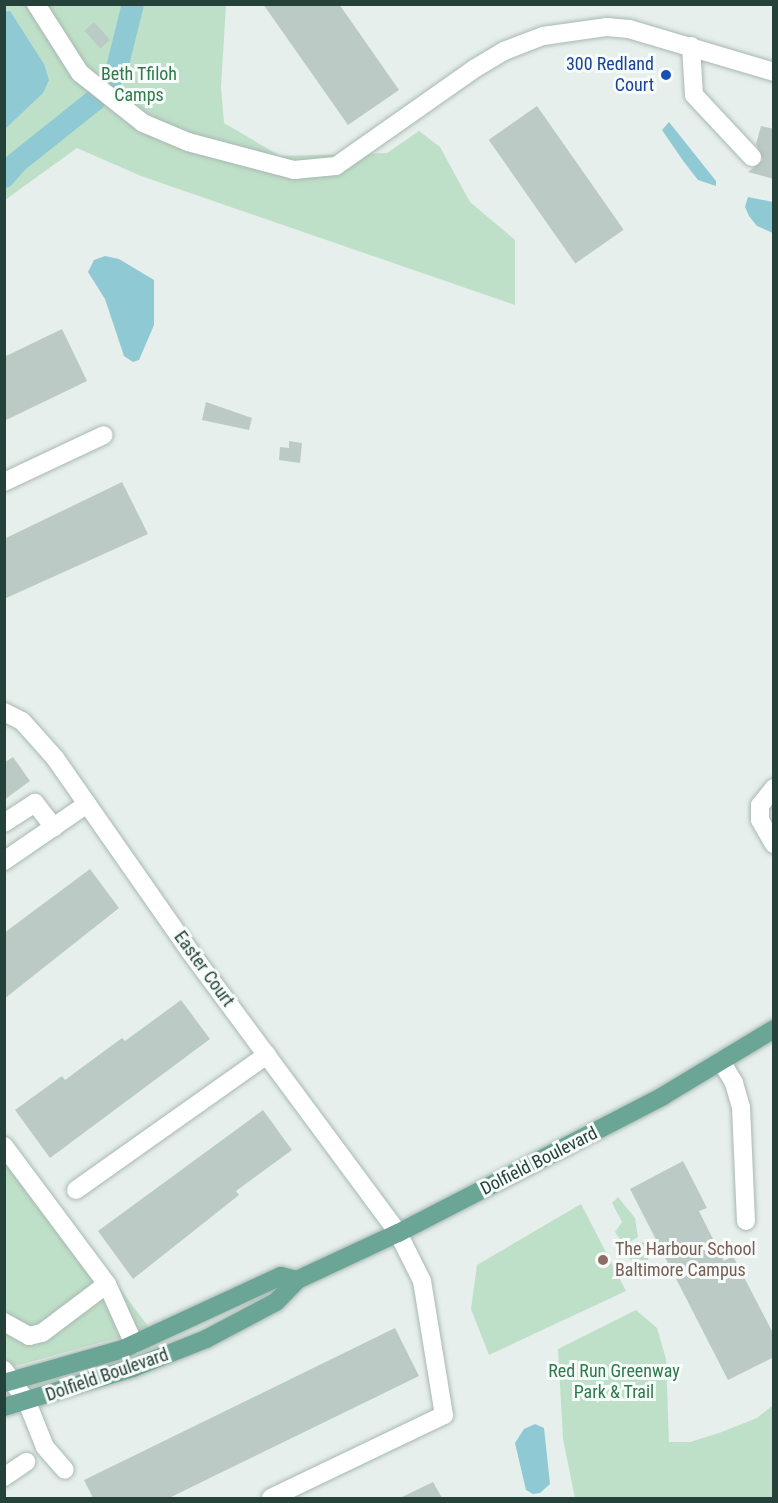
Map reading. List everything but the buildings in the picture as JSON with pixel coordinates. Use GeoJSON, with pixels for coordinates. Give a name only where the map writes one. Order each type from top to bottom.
{"type":"FeatureCollection","features":[{"type":"Feature","properties":{"kind":"main road","name":"Dolfield Boulevard"},"geometry":{"type":"LineString","coordinates":[[4,1407],[27,1402],[206,1339],[276,1302],[297,1280],[398,1233],[663,1096],[774,1029]]}},
{"type":"Feature","properties":{"kind":"main road","name":"Dolfield Boulevard"},"geometry":{"type":"LineString","coordinates":[[7,1378],[134,1344],[281,1276],[297,1280]]}},
{"type":"Feature","properties":{"kind":"street"},"geometry":{"type":"LineString","coordinates":[[36,4],[80,73],[143,123],[188,142],[294,170],[319,170],[336,166],[504,51],[543,36],[597,28],[653,35],[774,72]]}},
{"type":"Feature","properties":{"kind":"street"},"geometry":{"type":"LineString","coordinates":[[691,46],[694,95],[752,157]]}},
{"type":"Feature","properties":{"kind":"street"},"geometry":{"type":"LineString","coordinates":[[4,482],[104,435]]}},
{"type":"Feature","properties":{"kind":"street","name":"Easter Court"},"geometry":{"type":"LineString","coordinates":[[4,712],[31,729],[87,804],[398,1233],[423,1281],[444,1415],[271,1498]]}},
{"type":"Feature","properties":{"kind":"street"},"geometry":{"type":"LineString","coordinates":[[774,788],[760,805],[774,844]]}},
{"type":"Feature","properties":{"kind":"street"},"geometry":{"type":"LineString","coordinates":[[4,824],[35,803],[54,827]]}},
{"type":"Feature","properties":{"kind":"street"},"geometry":{"type":"LineString","coordinates":[[4,861],[87,804]]}},
{"type":"Feature","properties":{"kind":"street"},"geometry":{"type":"LineString","coordinates":[[76,1190],[267,1055]]}},
{"type":"Feature","properties":{"kind":"street"},"geometry":{"type":"LineString","coordinates":[[721,1060],[734,1083],[741,1107],[746,1221]]}},
{"type":"Feature","properties":{"kind":"street"},"geometry":{"type":"LineString","coordinates":[[4,1146],[107,1284],[134,1344]]}},
{"type":"Feature","properties":{"kind":"street"},"geometry":{"type":"LineString","coordinates":[[4,1322],[29,1336],[42,1333],[107,1284]]}},
{"type":"Feature","properties":{"kind":"street"},"geometry":{"type":"LineString","coordinates":[[7,1378],[27,1402],[38,1435],[65,1470]]}},
{"type":"Feature","properties":{"kind":"street"},"geometry":{"type":"LineString","coordinates":[[4,1477],[26,1462]]}},
{"type":"Feature","properties":{"kind":"green space","name":"Beth Tfiloh Camps"},"geometry":{"type":"Polygon","coordinates":[[[5,5],[226,5],[221,87],[224,123],[280,156],[387,153],[419,131],[440,147],[470,202],[515,240],[515,305],[141,176],[77,148],[5,200],[5,5]]]}},
{"type":"Feature","properties":{"kind":"green space"},"geometry":{"type":"Polygon","coordinates":[[[4,1133],[150,1329],[5,1369],[4,1133]]]}},
{"type":"Feature","properties":{"kind":"green space"},"geometry":{"type":"Polygon","coordinates":[[[618,1197],[635,1218],[638,1237],[630,1242],[620,1239],[615,1232],[622,1222],[612,1203],[618,1197]]]}},
{"type":"Feature","properties":{"kind":"green space"},"geometry":{"type":"Polygon","coordinates":[[[581,1204],[626,1291],[489,1355],[471,1309],[477,1265],[581,1204]]]}},
{"type":"Feature","properties":{"kind":"green space"},"geometry":{"type":"Polygon","coordinates":[[[639,1242],[647,1245],[650,1253],[647,1261],[639,1264],[631,1261],[628,1253],[631,1245],[639,1242]]]}},
{"type":"Feature","properties":{"kind":"green space","name":"Red Run Greenway Park & Trail"},"geometry":{"type":"Polygon","coordinates":[[[636,1310],[657,1328],[666,1359],[669,1442],[690,1442],[719,1433],[757,1418],[773,1405],[773,1498],[575,1498],[563,1439],[558,1349],[636,1310]]]}},
{"type":"Feature","properties":{"kind":"water"},"geometry":{"type":"Polygon","coordinates":[[[10,11],[44,64],[49,80],[43,93],[5,129],[4,12],[10,11]]]}},
{"type":"Feature","properties":{"kind":"water"},"geometry":{"type":"Polygon","coordinates":[[[669,122],[716,181],[716,186],[698,180],[684,162],[662,130],[669,122]]]}},
{"type":"Feature","properties":{"kind":"water"},"geometry":{"type":"Polygon","coordinates":[[[748,197],[773,202],[773,233],[757,226],[749,216],[745,207],[748,197]]]}},
{"type":"Feature","properties":{"kind":"water"},"geometry":{"type":"Polygon","coordinates":[[[105,256],[119,259],[154,280],[154,325],[139,360],[133,362],[124,356],[105,299],[88,272],[94,260],[105,256]]]}},
{"type":"Feature","properties":{"kind":"water"},"geometry":{"type":"Polygon","coordinates":[[[535,1424],[544,1428],[550,1484],[540,1493],[533,1494],[526,1490],[515,1443],[524,1429],[535,1424]]]}},
{"type":"Feature","properties":{"kind":"waterway"},"geometry":{"type":"LineString","coordinates":[[4,177],[16,163],[95,100],[109,83],[117,68],[133,4]]}},
{"type":"Feature","properties":{"kind":"place","name":"300 Redland Court"},"geometry":{"type":"Point","coordinates":[666,75]}},
{"type":"Feature","properties":{"kind":"place","name":"The Harbour School Baltimore Campus"},"geometry":{"type":"Point","coordinates":[603,1260]}}]}
